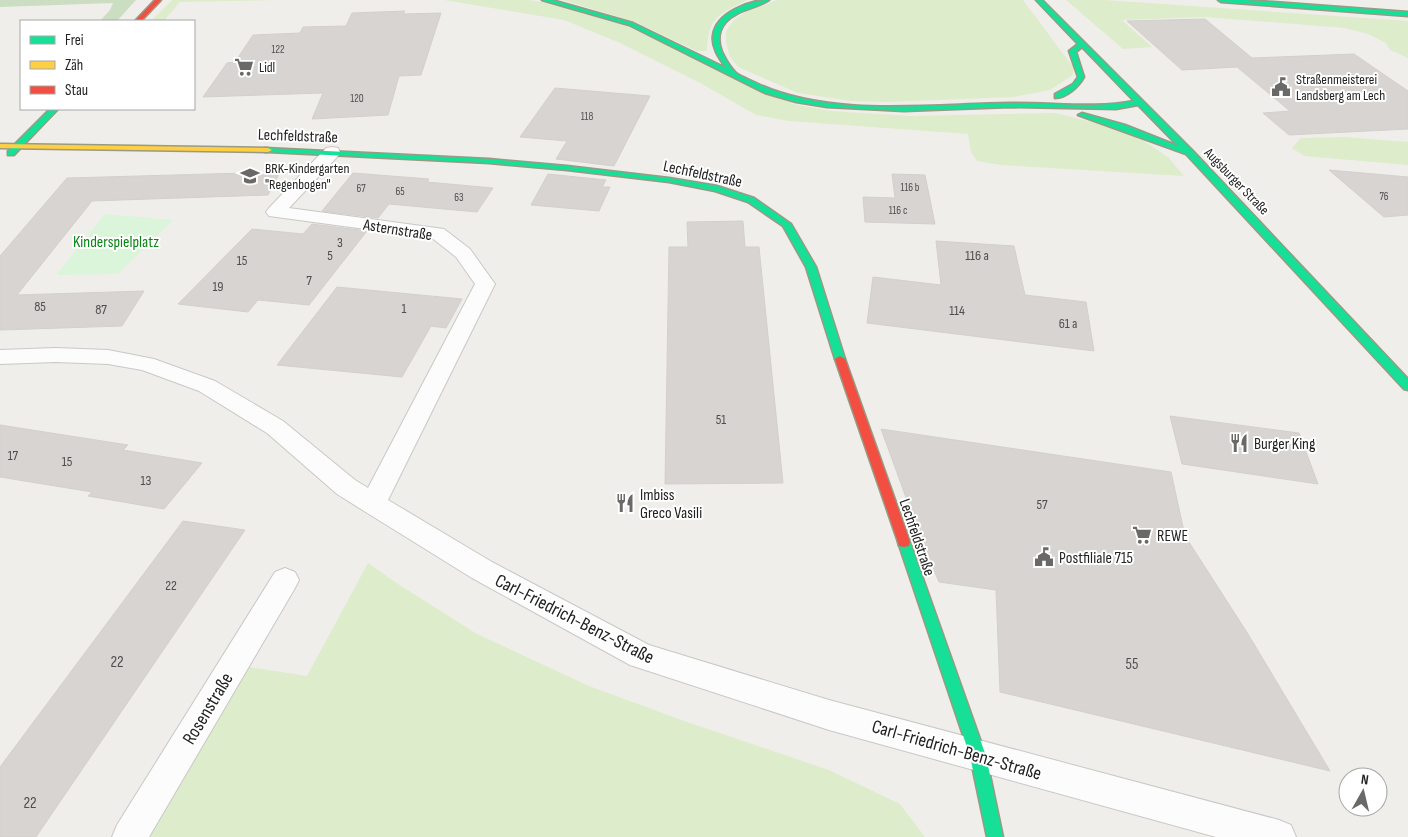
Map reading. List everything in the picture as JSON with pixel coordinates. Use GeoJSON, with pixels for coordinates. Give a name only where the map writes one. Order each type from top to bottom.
{"type":"FeatureCollection","features":[{"type":"Feature","properties":{"kind":"main road"},"geometry":{"type":"LineString","coordinates":[[545,0],[631,24],[713,66],[768,91],[796,100],[827,105],[904,109],[1010,105],[1114,97],[1140,102]]}},
{"type":"Feature","properties":{"kind":"main road"},"geometry":{"type":"LineString","coordinates":[[733,74],[718,50],[715,41],[717,30],[736,11],[766,0]]}},
{"type":"Feature","properties":{"kind":"main road","name":"Augsburger Straße"},"geometry":{"type":"LineString","coordinates":[[1039,0],[1081,45],[1190,154],[1408,386]]}},
{"type":"Feature","properties":{"kind":"main road"},"geometry":{"type":"LineString","coordinates":[[1221,0],[1408,14]]}},
{"type":"Feature","properties":{"kind":"main road"},"geometry":{"type":"LineString","coordinates":[[1373,0],[1408,3]]}},
{"type":"Feature","properties":{"kind":"main road"},"geometry":{"type":"LineString","coordinates":[[139,20],[156,2]]}},
{"type":"Feature","properties":{"kind":"main road"},"geometry":{"type":"LineString","coordinates":[[1057,102],[1076,85],[1081,77],[1072,51],[1081,45]]}},
{"type":"Feature","properties":{"kind":"main road"},"geometry":{"type":"LineString","coordinates":[[1057,102],[1190,154]]}},
{"type":"Feature","properties":{"kind":"main road"},"geometry":{"type":"LineString","coordinates":[[6,158],[53,110]]}},
{"type":"Feature","properties":{"kind":"main road","name":"Lechfeldstraße"},"geometry":{"type":"LineString","coordinates":[[0,146],[332,152],[489,161],[669,180],[716,189],[751,200],[787,224],[811,268],[834,342],[978,756],[995,837]]}},
{"type":"Feature","properties":{"kind":"street","name":"Asternstraße"},"geometry":{"type":"LineString","coordinates":[[332,152],[275,212],[437,233],[463,253],[485,284],[373,504]]}},
{"type":"Feature","properties":{"kind":"street","name":"Carl-Friedrich-Benz-Straße"},"geometry":{"type":"LineString","coordinates":[[0,357],[56,355],[108,358],[146,364],[207,386],[275,427],[346,487],[373,504],[482,570],[641,656],[829,715],[1279,837]]}},
{"type":"Feature","properties":{"kind":"street","name":"Rosenstraße"},"geometry":{"type":"LineString","coordinates":[[129,837],[286,580]]}},
{"type":"Feature","properties":{"kind":"green space"},"geometry":{"type":"Polygon","coordinates":[[[0,0],[136,0],[118,20],[101,20],[110,10],[113,3],[0,7],[0,0]]]}},
{"type":"Feature","properties":{"kind":"green space"},"geometry":{"type":"Polygon","coordinates":[[[172,0],[275,0],[180,2],[165,20],[152,20],[172,0]]]}},
{"type":"Feature","properties":{"kind":"green space"},"geometry":{"type":"Polygon","coordinates":[[[444,0],[529,0],[549,3],[624,25],[793,104],[831,111],[911,116],[1055,113],[1092,122],[1138,137],[1168,157],[1184,176],[1000,165],[977,161],[971,152],[968,134],[789,121],[756,115],[702,84],[618,42],[564,20],[444,0]]]}},
{"type":"Feature","properties":{"kind":"green space"},"geometry":{"type":"Polygon","coordinates":[[[562,0],[747,0],[716,18],[710,31],[707,51],[697,51],[633,21],[562,0]]]}},
{"type":"Feature","properties":{"kind":"green space"},"geometry":{"type":"Polygon","coordinates":[[[777,0],[1023,0],[1073,67],[1073,75],[1050,90],[1014,97],[886,102],[851,101],[798,93],[738,67],[730,57],[726,42],[726,31],[733,21],[745,12],[777,0]]]}},
{"type":"Feature","properties":{"kind":"green space"},"geometry":{"type":"Polygon","coordinates":[[[1066,0],[1104,0],[1408,21],[1408,58],[1390,50],[1386,43],[1368,34],[1345,28],[1205,17],[1122,20],[1152,47],[1123,49],[1066,0]]]}},
{"type":"Feature","properties":{"kind":"green space"},"geometry":{"type":"Polygon","coordinates":[[[1345,137],[1408,142],[1408,165],[1304,156],[1292,148],[1301,138],[1345,137]]]}},
{"type":"Feature","properties":{"kind":"green space","name":"Kinderspielplatz"},"geometry":{"type":"Polygon","coordinates":[[[105,214],[173,220],[118,274],[56,275],[105,214]]]}},
{"type":"Feature","properties":{"kind":"green space"},"geometry":{"type":"Polygon","coordinates":[[[368,563],[477,634],[589,686],[687,722],[829,770],[900,804],[925,837],[142,837],[243,666],[307,676],[368,563]]]}},
{"type":"Feature","properties":{"kind":"building"},"geometry":{"type":"Polygon","coordinates":[[[405,11],[403,14],[441,13],[421,75],[399,76],[388,115],[312,119],[323,93],[203,97],[227,63],[235,62],[253,35],[300,33],[303,27],[346,26],[352,13],[405,11]]]}},
{"type":"Feature","properties":{"kind":"building"},"geometry":{"type":"Polygon","coordinates":[[[1205,19],[1252,58],[1354,54],[1408,91],[1408,129],[1289,135],[1263,113],[1290,111],[1237,67],[1182,70],[1127,21],[1205,19]]]}},
{"type":"Feature","properties":{"kind":"building"},"geometry":{"type":"Polygon","coordinates":[[[555,88],[650,96],[614,166],[556,159],[567,141],[520,137],[555,88]]]}},
{"type":"Feature","properties":{"kind":"building"},"geometry":{"type":"Polygon","coordinates":[[[1329,170],[1408,177],[1408,215],[1384,217],[1329,170]]]}},
{"type":"Feature","properties":{"kind":"building"},"geometry":{"type":"Polygon","coordinates":[[[280,172],[268,195],[92,201],[17,295],[144,291],[122,326],[0,330],[0,256],[67,178],[280,172]]]}},
{"type":"Feature","properties":{"kind":"building"},"geometry":{"type":"Polygon","coordinates":[[[353,173],[429,179],[427,182],[493,188],[477,212],[389,204],[378,218],[322,211],[353,173]]]}},
{"type":"Feature","properties":{"kind":"building"},"geometry":{"type":"Polygon","coordinates":[[[548,174],[606,180],[602,187],[610,187],[599,211],[531,205],[548,174]]]}},
{"type":"Feature","properties":{"kind":"building"},"geometry":{"type":"Polygon","coordinates":[[[892,174],[925,175],[935,224],[865,222],[863,197],[895,198],[892,174]]]}},
{"type":"Feature","properties":{"kind":"building"},"geometry":{"type":"Polygon","coordinates":[[[743,221],[745,247],[759,247],[783,483],[665,484],[669,247],[688,247],[687,222],[743,221]]]}},
{"type":"Feature","properties":{"kind":"building"},"geometry":{"type":"Polygon","coordinates":[[[312,224],[367,231],[309,305],[258,300],[248,312],[178,304],[252,229],[303,234],[312,224]]]}},
{"type":"Feature","properties":{"kind":"building"},"geometry":{"type":"Polygon","coordinates":[[[936,241],[1014,246],[1025,295],[1086,302],[1094,351],[867,323],[873,277],[941,285],[936,241]]]}},
{"type":"Feature","properties":{"kind":"building"},"geometry":{"type":"Polygon","coordinates":[[[337,287],[462,299],[446,328],[431,326],[402,377],[277,365],[337,287]]]}},
{"type":"Feature","properties":{"kind":"building"},"geometry":{"type":"Polygon","coordinates":[[[1170,416],[1299,433],[1318,484],[1182,464],[1170,416]]]}},
{"type":"Feature","properties":{"kind":"building"},"geometry":{"type":"Polygon","coordinates":[[[0,425],[128,445],[123,450],[202,463],[164,509],[88,496],[92,492],[0,477],[0,425]]]}},
{"type":"Feature","properties":{"kind":"building"},"geometry":{"type":"Polygon","coordinates":[[[881,429],[1171,472],[1185,536],[1248,634],[1330,771],[1000,692],[996,590],[939,582],[924,547],[881,429]]]}},
{"type":"Feature","properties":{"kind":"building"},"geometry":{"type":"Polygon","coordinates":[[[183,521],[245,530],[36,837],[0,837],[0,767],[183,521]]]}},
{"type":"Feature","properties":{"kind":"traffic: fast"},"geometry":{"type":"LineString","coordinates":[[545,0],[631,24],[768,91],[796,100],[827,105],[904,109],[1010,105],[1116,107],[1140,102]]}},
{"type":"Feature","properties":{"kind":"traffic: fast"},"geometry":{"type":"LineString","coordinates":[[733,73],[717,46],[716,36],[718,28],[731,15],[766,0]]}},
{"type":"Feature","properties":{"kind":"traffic: fast"},"geometry":{"type":"LineString","coordinates":[[1039,0],[1206,170],[1408,386]]}},
{"type":"Feature","properties":{"kind":"traffic: fast"},"geometry":{"type":"LineString","coordinates":[[1221,0],[1408,14]]}},
{"type":"Feature","properties":{"kind":"traffic: fast"},"geometry":{"type":"LineString","coordinates":[[1058,96],[1076,85],[1081,77],[1072,51],[1081,45]]}},
{"type":"Feature","properties":{"kind":"traffic: fast"},"geometry":{"type":"LineString","coordinates":[[11,153],[53,110]]}},
{"type":"Feature","properties":{"kind":"traffic: fast"},"geometry":{"type":"LineString","coordinates":[[1082,115],[1122,127],[1190,153]]}},
{"type":"Feature","properties":{"kind":"traffic: fast"},"geometry":{"type":"LineString","coordinates":[[268,150],[489,161],[567,168],[669,180],[717,189],[751,200],[787,224],[811,267],[840,359]]}},
{"type":"Feature","properties":{"kind":"traffic: fast"},"geometry":{"type":"LineString","coordinates":[[904,542],[978,756],[995,837]]}},
{"type":"Feature","properties":{"kind":"traffic: slow"},"geometry":{"type":"LineString","coordinates":[[0,146],[268,150]]}},
{"type":"Feature","properties":{"kind":"traffic: jam"},"geometry":{"type":"LineString","coordinates":[[139,20],[158,0]]}},
{"type":"Feature","properties":{"kind":"traffic: jam"},"geometry":{"type":"LineString","coordinates":[[840,359],[904,542]]}},
{"type":"Feature","properties":{"kind":"place","name":"Lidl"},"geometry":{"type":"Point","coordinates":[244,67]}},
{"type":"Feature","properties":{"kind":"place","name":"Straßenmeisterei Landsberg am Lech"},"geometry":{"type":"Point","coordinates":[1281,87]}},
{"type":"Feature","properties":{"kind":"place","name":"BRK-Kindergarten \"Regenbogen\""},"geometry":{"type":"Point","coordinates":[250,176]}},
{"type":"Feature","properties":{"kind":"place","name":"Burger King"},"geometry":{"type":"Point","coordinates":[1239,443]}},
{"type":"Feature","properties":{"kind":"place","name":"Imbiss Greco Vasili"},"geometry":{"type":"Point","coordinates":[625,503]}},
{"type":"Feature","properties":{"kind":"place","name":"REWE"},"geometry":{"type":"Point","coordinates":[1142,535]}},
{"type":"Feature","properties":{"kind":"place","name":"Postfiliale 715"},"geometry":{"type":"Point","coordinates":[1044,557]}}]}
